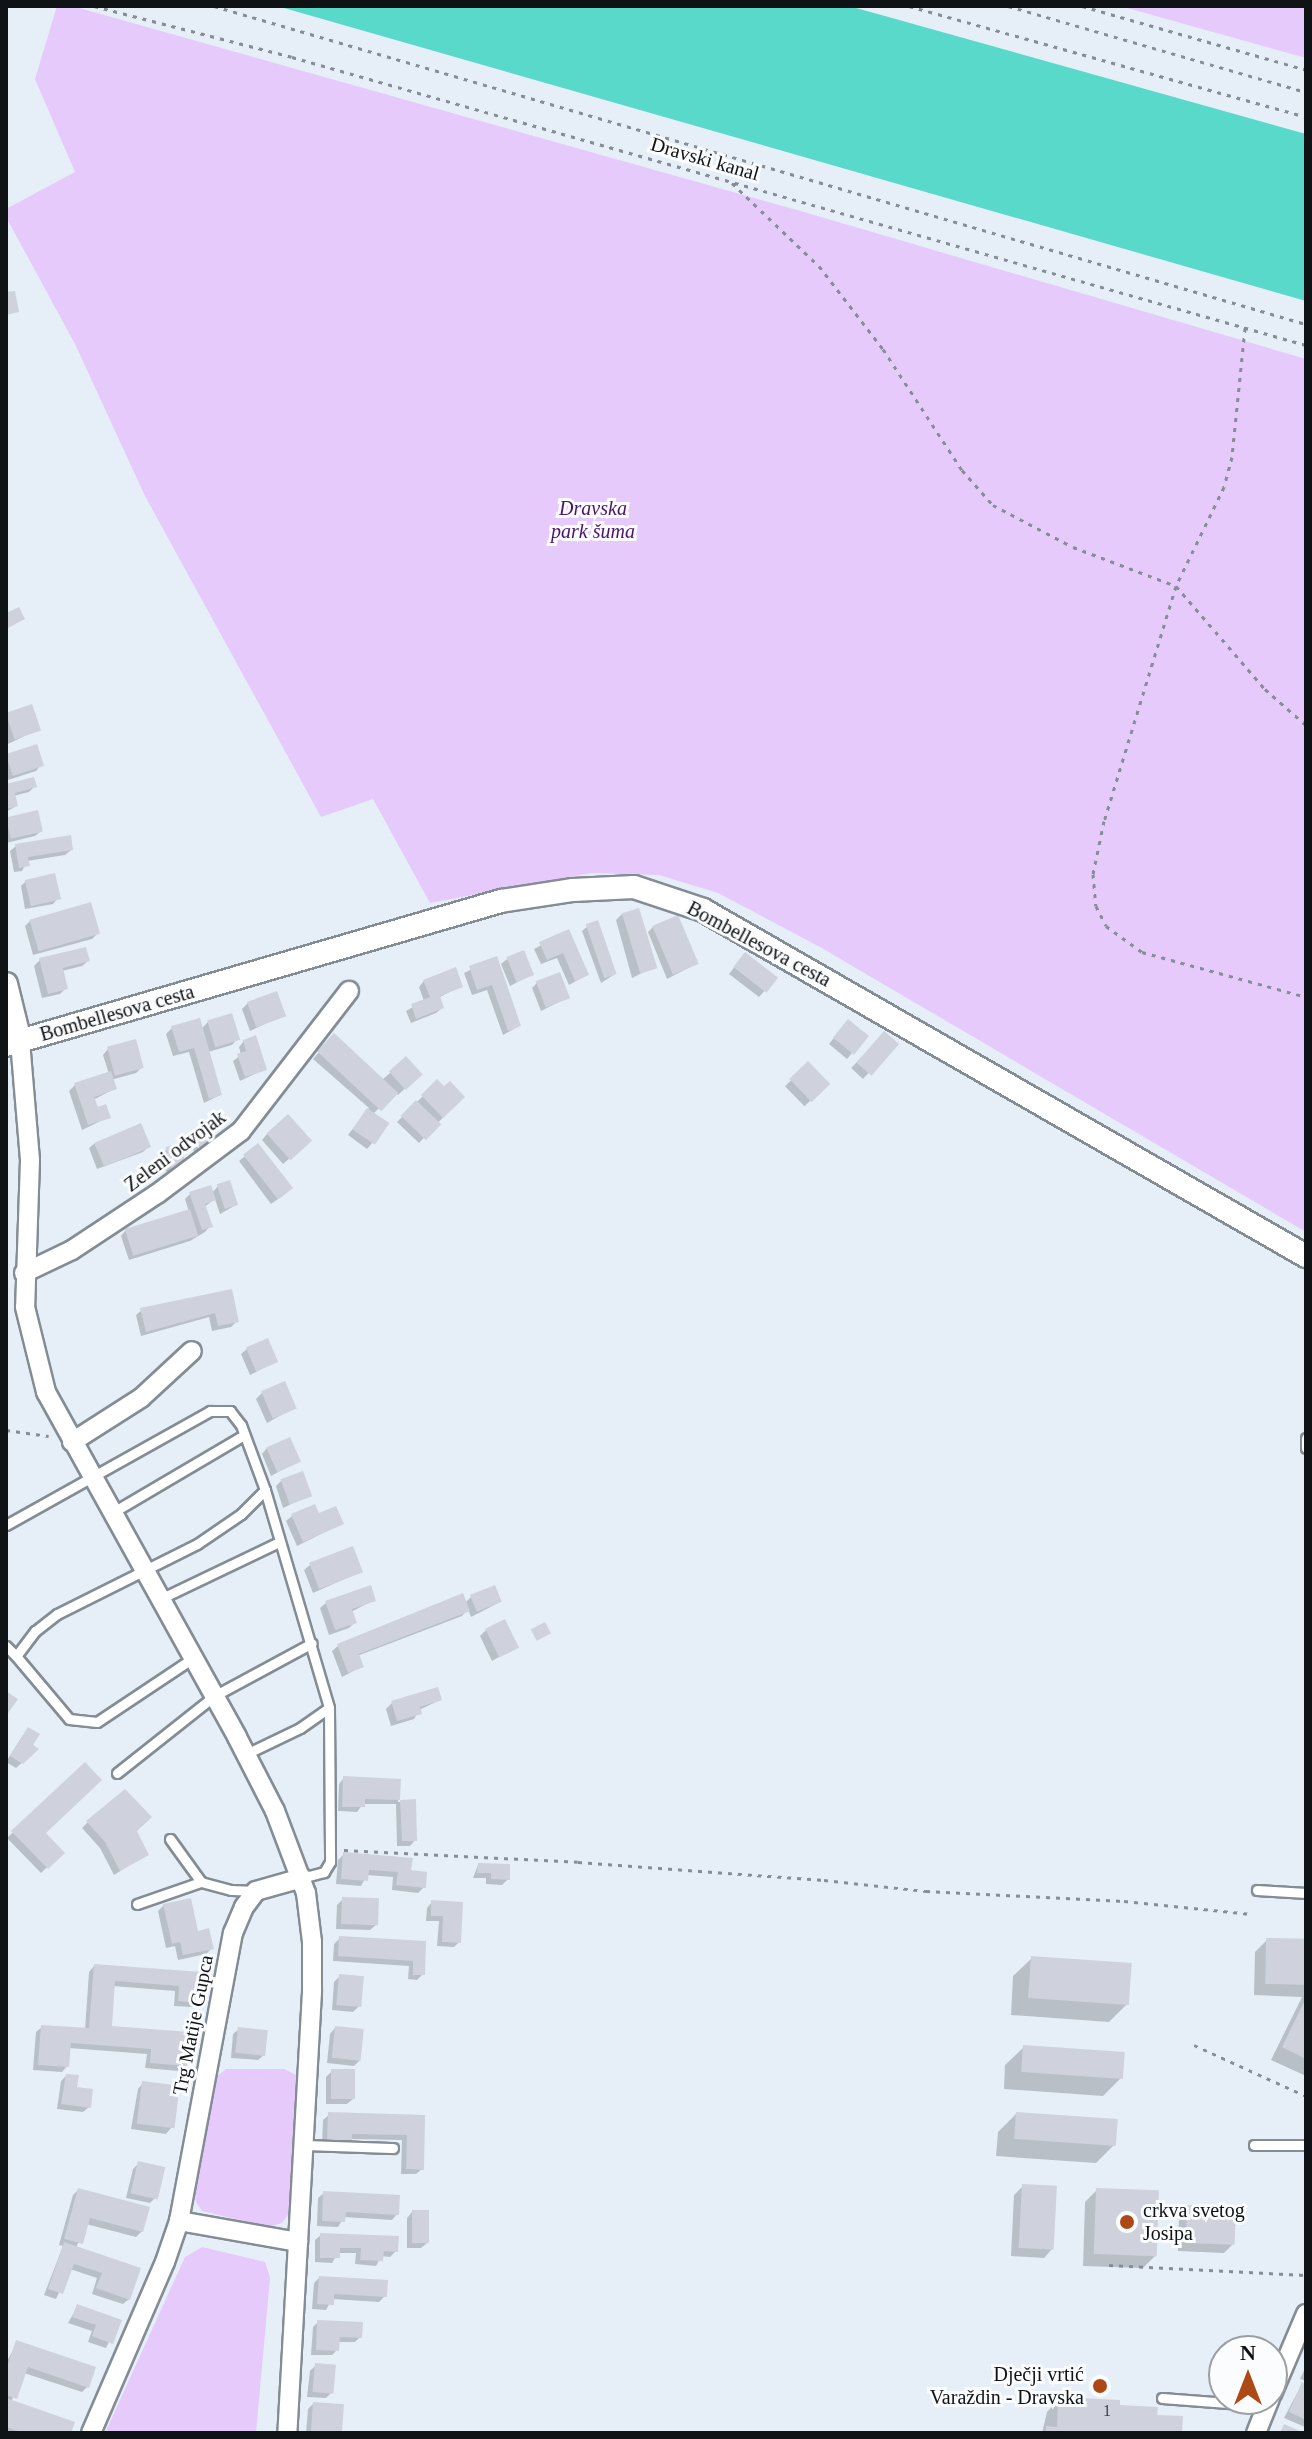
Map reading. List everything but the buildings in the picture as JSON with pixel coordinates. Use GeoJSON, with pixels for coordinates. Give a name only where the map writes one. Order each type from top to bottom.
{"type":"FeatureCollection","features":[{"type":"Feature","properties":{"kind":"street","name":"Bombellesova cesta"},"geometry":{"type":"LineString","coordinates":[[13,1043],[501,901],[573,890],[634,887],[703,910],[1306,1256]]}},
{"type":"Feature","properties":{"kind":"street"},"geometry":{"type":"LineString","coordinates":[[6,984],[30,1160],[25,1307],[46,1392],[72,1442],[115,1511],[246,1754],[275,1811],[302,1878],[312,1942],[287,2433]]}},
{"type":"Feature","properties":{"kind":"street","name":"Zeleni odvojak"},"geometry":{"type":"LineString","coordinates":[[24,1273],[72,1250],[145,1202],[241,1131],[349,991]]}},
{"type":"Feature","properties":{"kind":"street"},"geometry":{"type":"LineString","coordinates":[[72,1442],[141,1398],[192,1351]]}},
{"type":"Feature","properties":{"kind":"street"},"geometry":{"type":"LineString","coordinates":[[256,1891],[302,1878]]}},
{"type":"Feature","properties":{"kind":"street","name":"Trg Matije Gupca"},"geometry":{"type":"LineString","coordinates":[[91,2433],[165,2262],[179,2221],[233,1933],[244,1907],[256,1891]]}},
{"type":"Feature","properties":{"kind":"street"},"geometry":{"type":"LineString","coordinates":[[179,2221],[298,2242]]}},
{"type":"Feature","properties":{"kind":"street"},"geometry":{"type":"LineString","coordinates":[[1288,2357],[1306,2314]]}},
{"type":"Feature","properties":{"kind":"lane"},"geometry":{"type":"LineString","coordinates":[[6,1525],[48,1499],[94,1479],[210,1411],[230,1411],[244,1435],[265,1490],[329,1708],[332,1849],[324,1872],[302,1878]]}},
{"type":"Feature","properties":{"kind":"lane"},"geometry":{"type":"LineString","coordinates":[[115,1511],[244,1435]]}},
{"type":"Feature","properties":{"kind":"lane"},"geometry":{"type":"LineString","coordinates":[[1306,1438],[1306,1448]]}},
{"type":"Feature","properties":{"kind":"lane"},"geometry":{"type":"LineString","coordinates":[[16,1656],[35,1631],[57,1614],[197,1544],[241,1514],[265,1490]]}},
{"type":"Feature","properties":{"kind":"lane"},"geometry":{"type":"LineString","coordinates":[[160,1599],[279,1542]]}},
{"type":"Feature","properties":{"kind":"lane"},"geometry":{"type":"LineString","coordinates":[[117,1773],[214,1696],[312,1643]]}},
{"type":"Feature","properties":{"kind":"lane"},"geometry":{"type":"LineString","coordinates":[[6,1646],[69,1719],[97,1722],[193,1658]]}},
{"type":"Feature","properties":{"kind":"lane"},"geometry":{"type":"LineString","coordinates":[[246,1754],[300,1728],[329,1708]]}},
{"type":"Feature","properties":{"kind":"lane"},"geometry":{"type":"LineString","coordinates":[[170,1839],[201,1882]]}},
{"type":"Feature","properties":{"kind":"lane"},"geometry":{"type":"LineString","coordinates":[[137,1904],[201,1882],[231,1890],[256,1891]]}},
{"type":"Feature","properties":{"kind":"lane"},"geometry":{"type":"LineString","coordinates":[[1257,1890],[1306,1893]]}},
{"type":"Feature","properties":{"kind":"lane"},"geometry":{"type":"LineString","coordinates":[[303,2145],[393,2148]]}},
{"type":"Feature","properties":{"kind":"lane"},"geometry":{"type":"LineString","coordinates":[[1254,2145],[1306,2145]]}},
{"type":"Feature","properties":{"kind":"lane"},"geometry":{"type":"LineString","coordinates":[[1162,2398],[1208,2399]]}},
{"type":"Feature","properties":{"kind":"path","name":"Dravski kanal"},"geometry":{"type":"LineString","coordinates":[[94,6],[292,57],[1306,345]]}},
{"type":"Feature","properties":{"kind":"path"},"geometry":{"type":"LineString","coordinates":[[214,6],[1306,324]]}},
{"type":"Feature","properties":{"kind":"path"},"geometry":{"type":"LineString","coordinates":[[909,6],[1306,117]]}},
{"type":"Feature","properties":{"kind":"path"},"geometry":{"type":"LineString","coordinates":[[1008,6],[1306,92]]}},
{"type":"Feature","properties":{"kind":"path"},"geometry":{"type":"LineString","coordinates":[[1082,6],[1306,70]]}},
{"type":"Feature","properties":{"kind":"path"},"geometry":{"type":"LineString","coordinates":[[729,180],[819,266],[883,349],[962,470],[993,505],[1073,547],[1176,586],[1265,689],[1306,725]]}},
{"type":"Feature","properties":{"kind":"path"},"geometry":{"type":"LineString","coordinates":[[1245,328],[1232,457],[1224,487],[1176,586],[1104,821],[1093,874],[1096,906],[1106,926],[1142,952],[1306,997]]}},
{"type":"Feature","properties":{"kind":"path"},"geometry":{"type":"LineString","coordinates":[[6,1430],[24,1430],[72,1442]]}},
{"type":"Feature","properties":{"kind":"path"},"geometry":{"type":"LineString","coordinates":[[332,1849],[593,1863],[926,1891],[1124,1901],[1251,1914]]}},
{"type":"Feature","properties":{"kind":"path"},"geometry":{"type":"LineString","coordinates":[[1194,2045],[1306,2096]]}},
{"type":"Feature","properties":{"kind":"path"},"geometry":{"type":"LineString","coordinates":[[1109,2265],[1306,2275]]}},
{"type":"Feature","properties":{"kind":"green space","name":"Dravska park šuma"},"geometry":{"type":"Polygon","coordinates":[[[57,6],[72,6],[797,210],[1306,359],[1306,1232],[820,947],[718,893],[659,875],[591,873],[430,903],[373,799],[321,817],[145,496],[75,344],[6,217],[6,209],[75,172],[35,79],[57,6]]]}},
{"type":"Feature","properties":{"kind":"green space"},"geometry":{"type":"Polygon","coordinates":[[[1120,6],[1306,6],[1306,58],[1170,20],[1120,6]]]}},
{"type":"Feature","properties":{"kind":"green space"},"geometry":{"type":"Polygon","coordinates":[[[226,2069],[284,2069],[296,2075],[290,2212],[282,2223],[268,2227],[202,2211],[196,2202],[195,2190],[216,2077],[226,2069]]]}},
{"type":"Feature","properties":{"kind":"green space"},"geometry":{"type":"Polygon","coordinates":[[[202,2247],[265,2262],[270,2278],[256,2433],[105,2433],[185,2257],[202,2247]]]}},
{"type":"Feature","properties":{"kind":"shaded area"},"geometry":{"type":"Polygon","coordinates":[[[277,6],[849,6],[1306,134],[1306,301],[277,6]]]}},
{"type":"Feature","properties":{"kind":"place","name":"crkva svetog Josipa"},"geometry":{"type":"Point","coordinates":[1127,2222]}},
{"type":"Feature","properties":{"kind":"place","name":"Dječji vrtić Varaždin - Dravska"},"geometry":{"type":"Point","coordinates":[1100,2386]}}]}
